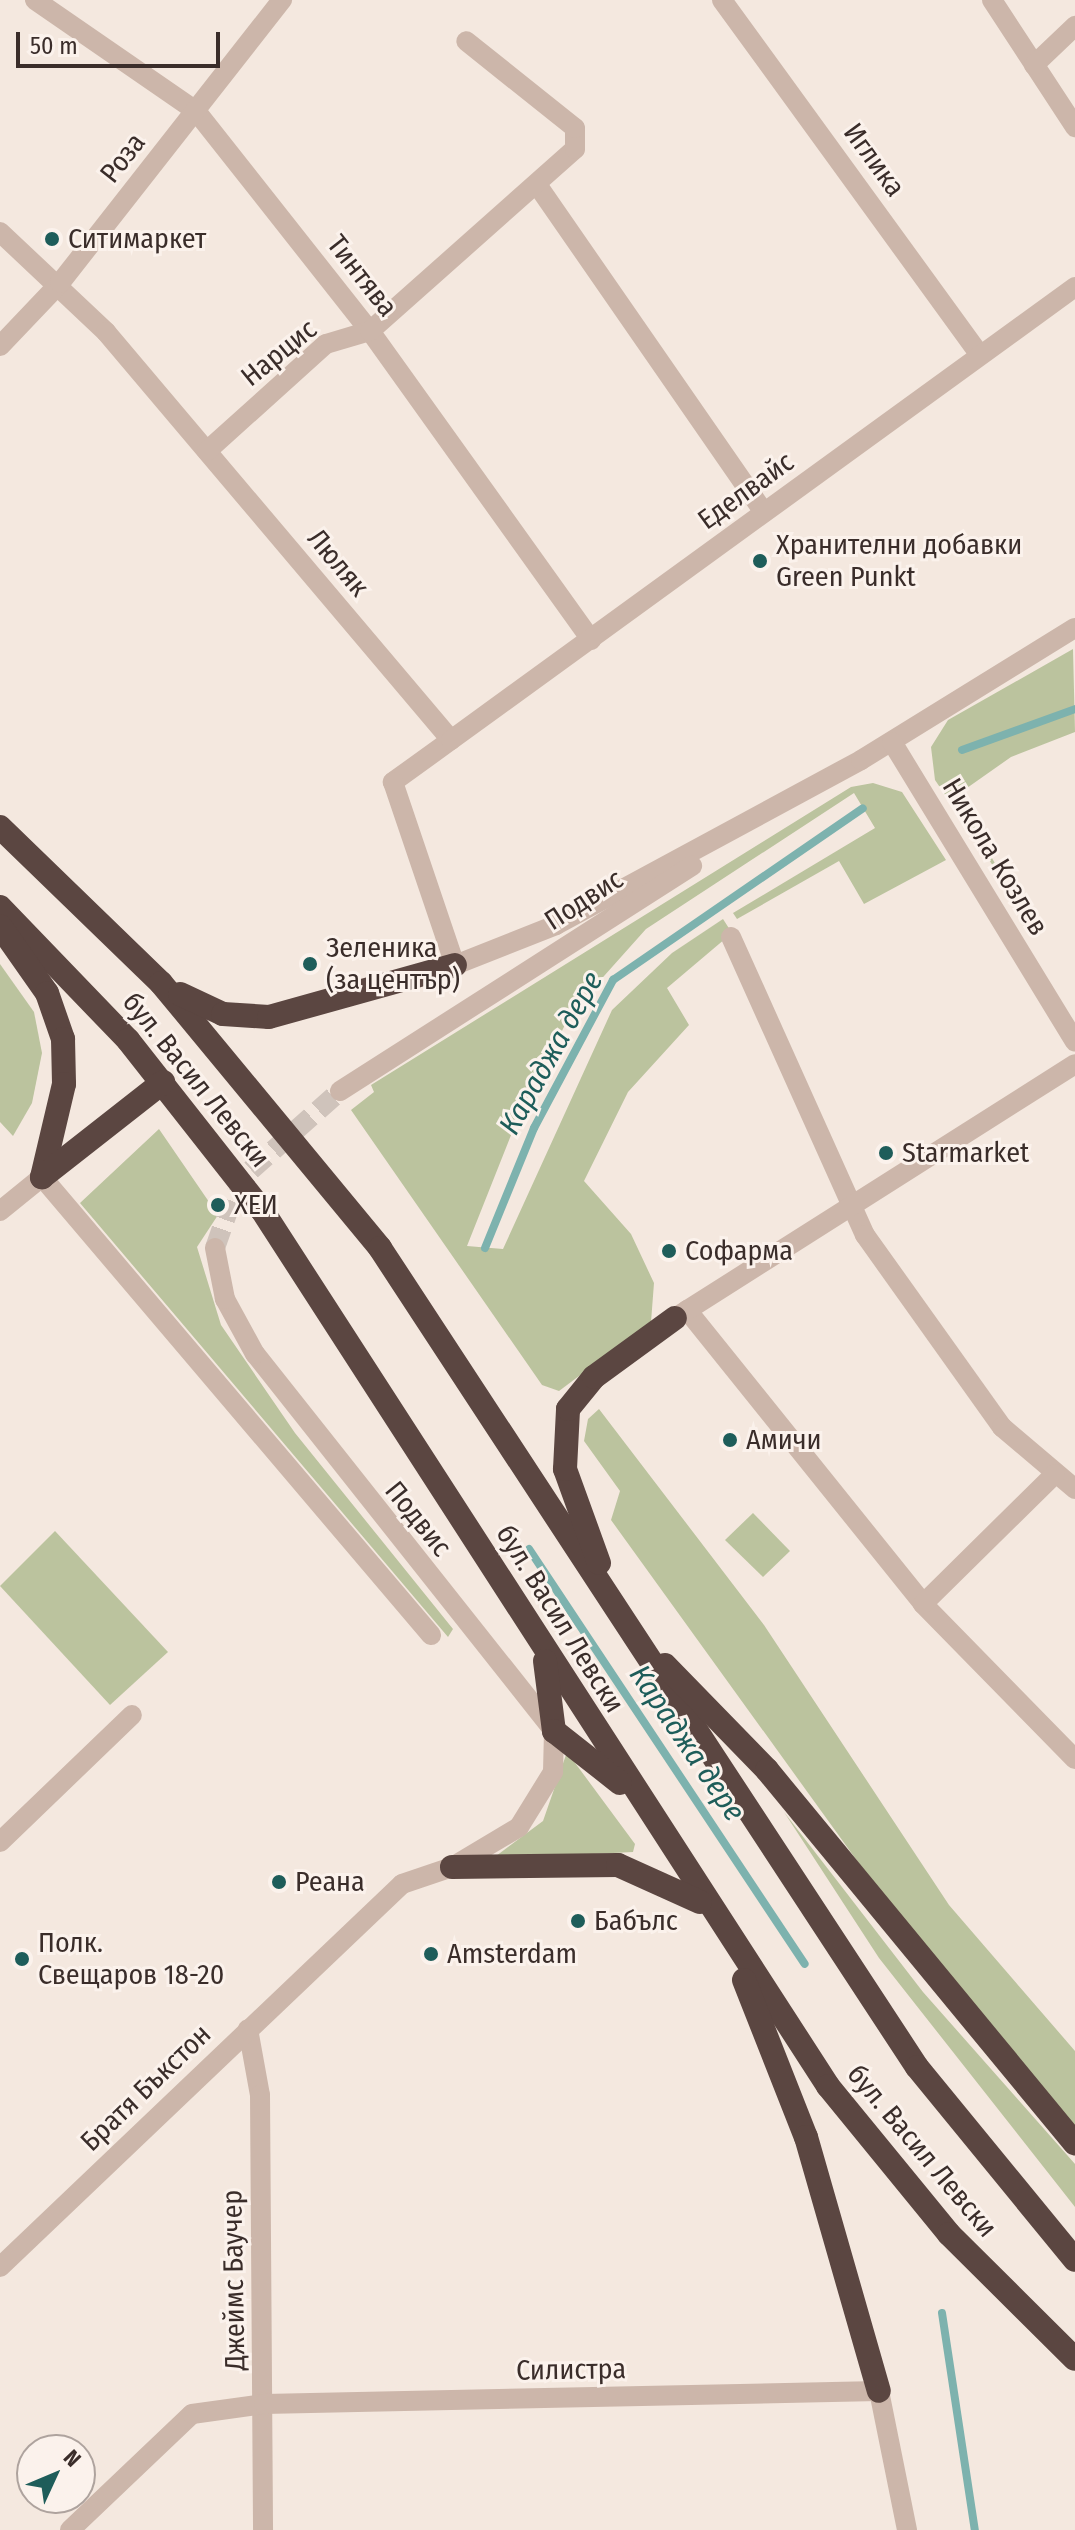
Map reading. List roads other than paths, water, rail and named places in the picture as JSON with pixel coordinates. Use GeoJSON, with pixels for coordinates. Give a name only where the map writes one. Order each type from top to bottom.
{"type":"FeatureCollection","features":[{"type":"Feature","properties":{"kind":"highway","name":"бул. Васил Левски"},"geometry":{"type":"LineString","coordinates":[[0,827],[161,983],[380,1248],[917,2067],[1075,2260]]}},
{"type":"Feature","properties":{"kind":"highway","name":"бул. Васил Левски"},"geometry":{"type":"LineString","coordinates":[[0,907],[163,1082],[291,1253],[726,1937],[909,2187],[1075,2359]]}},
{"type":"Feature","properties":{"kind":"highway"},"geometry":{"type":"LineString","coordinates":[[0,926],[47,993],[63,1039],[64,1084],[42,1177]]}},
{"type":"Feature","properties":{"kind":"highway"},"geometry":{"type":"LineString","coordinates":[[161,983],[205,1009],[269,1017],[455,965]]}},
{"type":"Feature","properties":{"kind":"highway"},"geometry":{"type":"LineString","coordinates":[[42,1177],[163,1082]]}},
{"type":"Feature","properties":{"kind":"highway"},"geometry":{"type":"LineString","coordinates":[[614,1603],[565,1469],[563,1426],[584,1386],[681,1314]]}},
{"type":"Feature","properties":{"kind":"highway"},"geometry":{"type":"LineString","coordinates":[[628,1627],[767,1770],[1075,2143]]}},
{"type":"Feature","properties":{"kind":"highway"},"geometry":{"type":"LineString","coordinates":[[542,1647],[554,1731],[637,1796]]}},
{"type":"Feature","properties":{"kind":"highway"},"geometry":{"type":"LineString","coordinates":[[452,1867],[618,1865],[707,1907]]}},
{"type":"Feature","properties":{"kind":"highway"},"geometry":{"type":"LineString","coordinates":[[726,1937],[806,2137],[879,2391]]}},
{"type":"Feature","properties":{"kind":"street","name":"Тинтява"},"geometry":{"type":"LineString","coordinates":[[35,0],[196,111],[370,331],[591,640]]}},
{"type":"Feature","properties":{"kind":"street","name":"Роза"},"geometry":{"type":"LineString","coordinates":[[0,346],[60,283],[282,0]]}},
{"type":"Feature","properties":{"kind":"street","name":"Иглика"},"geometry":{"type":"LineString","coordinates":[[722,0],[979,354]]}},
{"type":"Feature","properties":{"kind":"street"},"geometry":{"type":"LineString","coordinates":[[992,0],[1075,127]]}},
{"type":"Feature","properties":{"kind":"street"},"geometry":{"type":"LineString","coordinates":[[1034,65],[1075,26]]}},
{"type":"Feature","properties":{"kind":"street","name":"Нарцис"},"geometry":{"type":"LineString","coordinates":[[207,451],[326,344],[370,331],[538,186],[575,149],[575,128],[466,41]]}},
{"type":"Feature","properties":{"kind":"street"},"geometry":{"type":"LineString","coordinates":[[538,186],[764,512]]}},
{"type":"Feature","properties":{"kind":"street","name":"Люляк"},"geometry":{"type":"LineString","coordinates":[[0,232],[60,283],[207,451],[451,740]]}},
{"type":"Feature","properties":{"kind":"street","name":"Еделвайс"},"geometry":{"type":"LineString","coordinates":[[451,740],[1075,287]]}},
{"type":"Feature","properties":{"kind":"street","name":"Подвис"},"geometry":{"type":"LineString","coordinates":[[455,965],[556,925],[861,760],[1075,628]]}},
{"type":"Feature","properties":{"kind":"street"},"geometry":{"type":"LineString","coordinates":[[451,740],[393,782],[455,965]]}},
{"type":"Feature","properties":{"kind":"street","name":"Никола Козлев"},"geometry":{"type":"LineString","coordinates":[[892,742],[1075,1042]]}},
{"type":"Feature","properties":{"kind":"street","name":"Подвис"},"geometry":{"type":"LineString","coordinates":[[340,1091],[861,760]]}},
{"type":"Feature","properties":{"kind":"street"},"geometry":{"type":"LineString","coordinates":[[731,937],[854,1204],[865,1235],[991,1412],[1055,1474],[1075,1489]]}},
{"type":"Feature","properties":{"kind":"street"},"geometry":{"type":"LineString","coordinates":[[1075,1064],[681,1314],[923,1604],[1075,1759]]}},
{"type":"Feature","properties":{"kind":"street"},"geometry":{"type":"LineString","coordinates":[[0,1211],[42,1177],[431,1635]]}},
{"type":"Feature","properties":{"kind":"street","name":"Подвис"},"geometry":{"type":"LineString","coordinates":[[215,1248],[225,1299],[275,1385],[554,1731]]}},
{"type":"Feature","properties":{"kind":"street"},"geometry":{"type":"LineString","coordinates":[[923,1604],[1055,1474]]}},
{"type":"Feature","properties":{"kind":"street"},"geometry":{"type":"LineString","coordinates":[[0,1842],[132,1715]]}},
{"type":"Feature","properties":{"kind":"street","name":"Братя Бъкстон"},"geometry":{"type":"LineString","coordinates":[[0,2267],[402,1884],[452,1867],[504,1838],[541,1801],[553,1772],[554,1731]]}},
{"type":"Feature","properties":{"kind":"street","name":"Джеймс Баучер"},"geometry":{"type":"LineString","coordinates":[[248,2029],[260,2095],[263,2530]]}},
{"type":"Feature","properties":{"kind":"street"},"geometry":{"type":"LineString","coordinates":[[879,2391],[907,2530]]}},
{"type":"Feature","properties":{"kind":"street","name":"Силистра"},"geometry":{"type":"LineString","coordinates":[[70,2530],[192,2414],[264,2404],[879,2391]]}},
{"type":"Feature","properties":{"kind":"waterway","name":"Караджа дере"},"geometry":{"type":"LineString","coordinates":[[962,750],[1075,709]]}},
{"type":"Feature","properties":{"kind":"waterway","name":"Караджа дере"},"geometry":{"type":"LineString","coordinates":[[485,1248],[534,1128],[613,980],[863,808]]}},
{"type":"Feature","properties":{"kind":"waterway","name":"Караджа дере"},"geometry":{"type":"LineString","coordinates":[[529,1549],[805,1964]]}},
{"type":"Feature","properties":{"kind":"waterway","name":"Караджа дере"},"geometry":{"type":"LineString","coordinates":[[942,2313],[975,2530]]}},
{"type":"Feature","properties":{"kind":"tunnel"},"geometry":{"type":"LineString","coordinates":[[215,1248],[235,1191],[251,1170],[340,1091]]}},
{"type":"Feature","properties":{"kind":"place","name":"Ситимаркет"},"geometry":{"type":"Point","coordinates":[52,239]}},
{"type":"Feature","properties":{"kind":"place","name":"Хранителни добавки Green Punkt"},"geometry":{"type":"Point","coordinates":[760,561]}},
{"type":"Feature","properties":{"kind":"place","name":"Зеленика (за център)"},"geometry":{"type":"Point","coordinates":[310,964]}},
{"type":"Feature","properties":{"kind":"place","name":"Starmarket"},"geometry":{"type":"Point","coordinates":[886,1153]}},
{"type":"Feature","properties":{"kind":"place","name":"ХЕИ"},"geometry":{"type":"Point","coordinates":[218,1205]}},
{"type":"Feature","properties":{"kind":"place","name":"Софарма"},"geometry":{"type":"Point","coordinates":[669,1251]}},
{"type":"Feature","properties":{"kind":"place","name":"Амичи"},"geometry":{"type":"Point","coordinates":[730,1440]}},
{"type":"Feature","properties":{"kind":"place","name":"Реана"},"geometry":{"type":"Point","coordinates":[279,1882]}},
{"type":"Feature","properties":{"kind":"place","name":"Бабълс"},"geometry":{"type":"Point","coordinates":[578,1921]}},
{"type":"Feature","properties":{"kind":"place","name":"Amsterdam"},"geometry":{"type":"Point","coordinates":[431,1954]}},
{"type":"Feature","properties":{"kind":"place","name":"Полк. Свещаров 18-20"},"geometry":{"type":"Point","coordinates":[22,1959]}}]}
